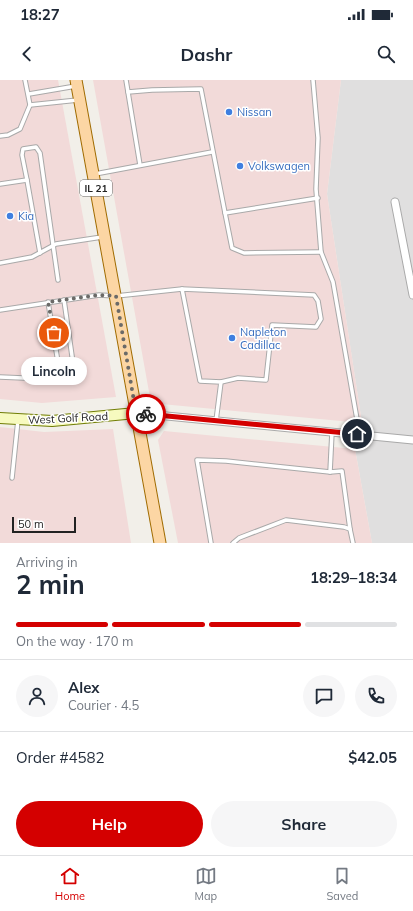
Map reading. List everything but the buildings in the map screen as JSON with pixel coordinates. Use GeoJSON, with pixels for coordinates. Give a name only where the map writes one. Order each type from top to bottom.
{"type":"FeatureCollection","features":[{"type":"Feature","properties":{"kind":"main road","name":"IL 21"},"geometry":{"type":"LineString","coordinates":[[77,83],[160,543]]}},
{"type":"Feature","properties":{"kind":"street"},"geometry":{"type":"LineString","coordinates":[[395,202],[413,295]]}},
{"type":"Feature","properties":{"kind":"street"},"geometry":{"type":"LineString","coordinates":[[136,413],[413,440]]}},
{"type":"Feature","properties":{"kind":"street","name":"West Golf Road"},"geometry":{"type":"LineString","coordinates":[[0,418],[52,421],[136,413]]}},
{"type":"Feature","properties":{"kind":"lane"},"geometry":{"type":"LineString","coordinates":[[0,136],[8,135],[20,128],[30,105],[25,80]]}},
{"type":"Feature","properties":{"kind":"lane"},"geometry":{"type":"LineString","coordinates":[[126,80],[140,165]]}},
{"type":"Feature","properties":{"kind":"lane"},"geometry":{"type":"LineString","coordinates":[[313,80],[318,138],[316,189],[318,198],[321,252],[333,282],[355,410],[357,434]]}},
{"type":"Feature","properties":{"kind":"lane"},"geometry":{"type":"LineString","coordinates":[[29,94],[77,83]]}},
{"type":"Feature","properties":{"kind":"lane"},"geometry":{"type":"LineString","coordinates":[[128,92],[201,89],[212,152],[232,248],[244,254],[321,252]]}},
{"type":"Feature","properties":{"kind":"lane"},"geometry":{"type":"LineString","coordinates":[[30,105],[80,100]]}},
{"type":"Feature","properties":{"kind":"lane"},"geometry":{"type":"LineString","coordinates":[[40,253],[28,180],[22,155],[24,149],[36,147],[40,153],[58,280]]}},
{"type":"Feature","properties":{"kind":"lane"},"geometry":{"type":"LineString","coordinates":[[94,174],[212,152]]}},
{"type":"Feature","properties":{"kind":"lane"},"geometry":{"type":"LineString","coordinates":[[0,184],[28,180]]}},
{"type":"Feature","properties":{"kind":"lane"},"geometry":{"type":"LineString","coordinates":[[225,213],[318,198]]}},
{"type":"Feature","properties":{"kind":"lane"},"geometry":{"type":"LineString","coordinates":[[0,263],[32,257],[56,244],[105,236]]}},
{"type":"Feature","properties":{"kind":"lane"},"geometry":{"type":"LineString","coordinates":[[0,310],[99,295],[116,296],[182,289],[314,295],[318,301],[321,319],[316,327],[272,324],[266,380],[238,378],[221,382],[200,381],[182,289]]}},
{"type":"Feature","properties":{"kind":"lane"},"geometry":{"type":"LineString","coordinates":[[0,377],[70,380],[75,377],[64,300]]}},
{"type":"Feature","properties":{"kind":"lane"},"geometry":{"type":"LineString","coordinates":[[48,302],[61,380]]}},
{"type":"Feature","properties":{"kind":"lane"},"geometry":{"type":"LineString","coordinates":[[216,421],[221,382]]}},
{"type":"Feature","properties":{"kind":"lane"},"geometry":{"type":"LineString","coordinates":[[12,478],[18,420]]}},
{"type":"Feature","properties":{"kind":"lane"},"geometry":{"type":"LineString","coordinates":[[330,472],[332,432]]}},
{"type":"Feature","properties":{"kind":"lane"},"geometry":{"type":"LineString","coordinates":[[211,543],[196,460],[226,461],[330,472],[342,471],[353,543]]}},
{"type":"Feature","properties":{"kind":"lane"},"geometry":{"type":"LineString","coordinates":[[233,543],[239,538],[286,520],[333,525],[350,529]]}},
{"type":"Feature","properties":{"kind":"shaded area"},"geometry":{"type":"Polygon","coordinates":[[[0,80],[58,80],[116,397],[42,403],[0,399],[0,80]]]}},
{"type":"Feature","properties":{"kind":"shaded area"},"geometry":{"type":"Polygon","coordinates":[[[93,80],[341,80],[327,194],[362,423],[151,403],[93,80]]]}},
{"type":"Feature","properties":{"kind":"shaded area"},"geometry":{"type":"Polygon","coordinates":[[[341,80],[413,80],[413,543],[372,543],[355,449],[362,423],[327,194],[341,80]]]}},
{"type":"Feature","properties":{"kind":"shaded area"},"geometry":{"type":"Polygon","coordinates":[[[0,427],[44,432],[113,429],[131,543],[0,543],[0,427]]]}},
{"type":"Feature","properties":{"kind":"shaded area"},"geometry":{"type":"Polygon","coordinates":[[[164,431],[355,449],[372,543],[178,543],[158,440],[164,431]]]}},
{"type":"Feature","properties":{"kind":"way so far"},"geometry":{"type":"LineString","coordinates":[[54,333],[48,302],[99,295],[116,296],[136,413],[146,414]]}},
{"type":"Feature","properties":{"kind":"place","name":"Nissan"},"geometry":{"type":"Point","coordinates":[229,112]}},
{"type":"Feature","properties":{"kind":"place","name":"Volkswagen"},"geometry":{"type":"Point","coordinates":[240,166]}},
{"type":"Feature","properties":{"kind":"place","name":"Kia"},"geometry":{"type":"Point","coordinates":[10,216]}},
{"type":"Feature","properties":{"kind":"place","name":"Lincoln"},"geometry":{"type":"Point","coordinates":[54,333]}},
{"type":"Feature","properties":{"kind":"place","name":"Napleton Cadillac"},"geometry":{"type":"Point","coordinates":[232,338]}},
{"type":"Feature","properties":{"kind":"route"},"geometry":{"type":"LineString","coordinates":[[146,414],[357,434]]}}]}
